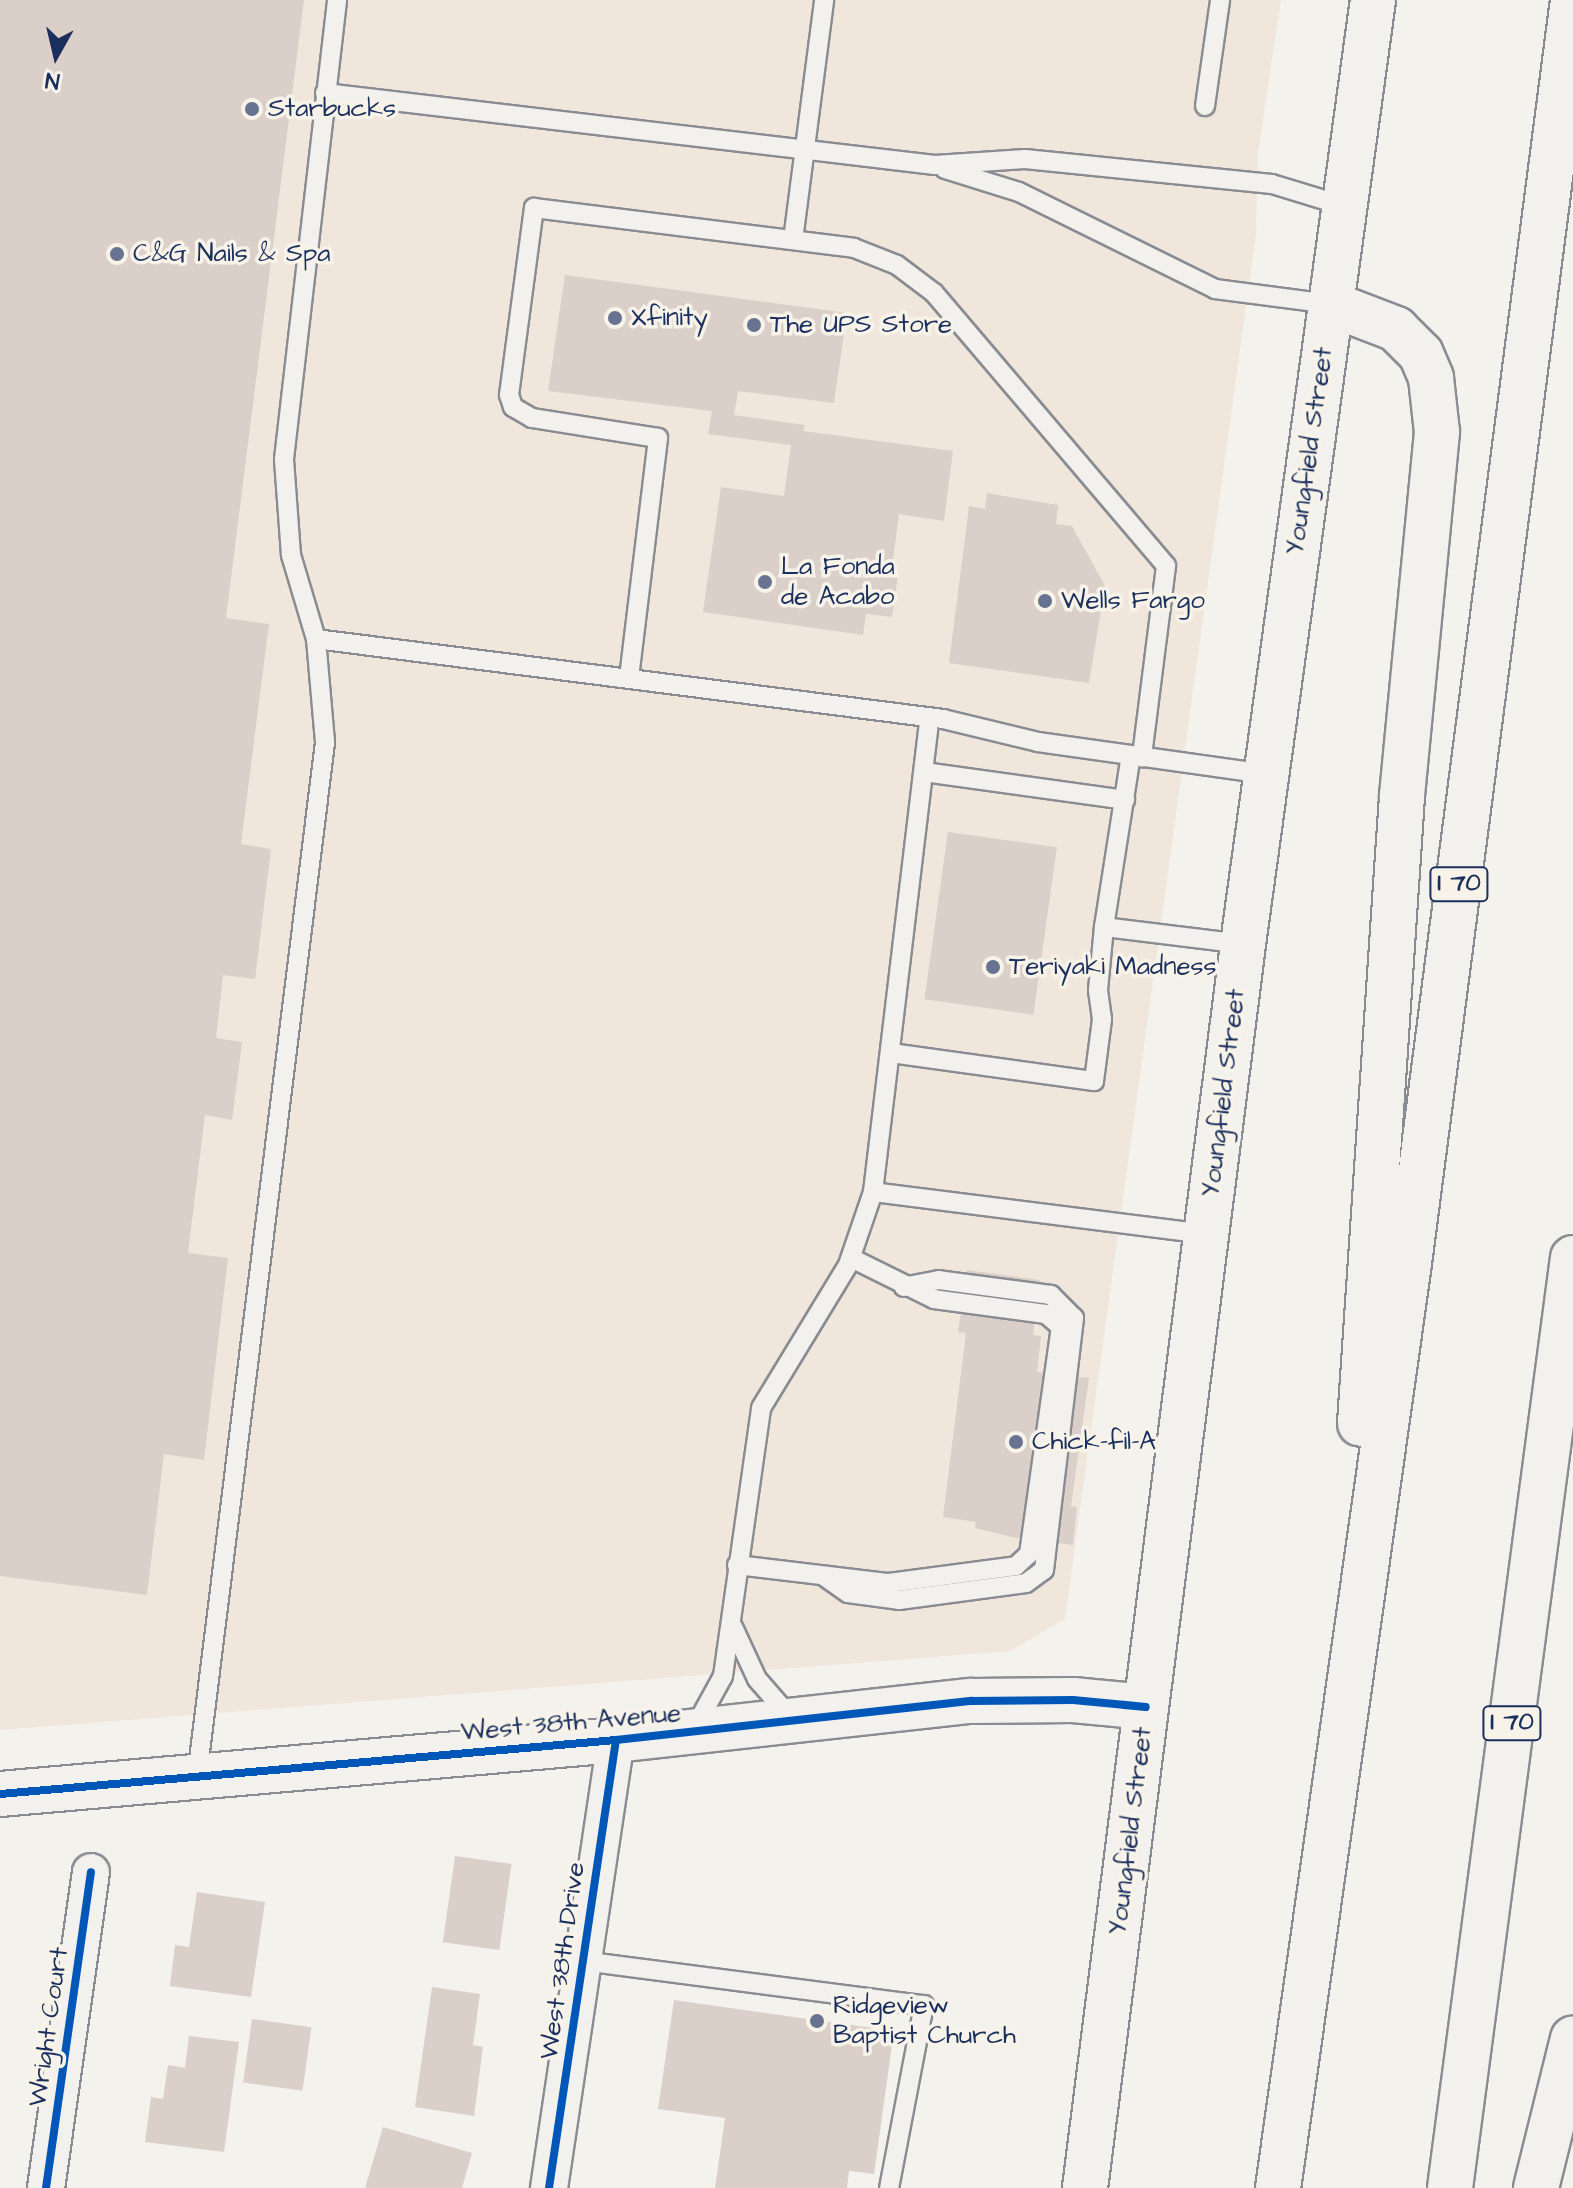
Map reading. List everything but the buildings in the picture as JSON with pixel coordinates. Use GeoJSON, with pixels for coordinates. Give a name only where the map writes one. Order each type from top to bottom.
{"type":"FeatureCollection","features":[{"type":"Feature","properties":{"kind":"main road","name":"Youngfield Street"},"geometry":{"type":"LineString","coordinates":[[1085,2188],[1243,944],[1373,0]]}},
{"type":"Feature","properties":{"kind":"main road","name":"I 70"},"geometry":{"type":"LineString","coordinates":[[1278,2188],[1409,1263],[1573,1]]}},
{"type":"Feature","properties":{"kind":"main road"},"geometry":{"type":"LineString","coordinates":[[1331,304],[1396,329],[1421,354],[1431,378],[1437,432],[1401,812],[1336,1766]]}},
{"type":"Feature","properties":{"kind":"main road","name":"I 70"},"geometry":{"type":"LineString","coordinates":[[1450,2188],[1573,1258]]}},
{"type":"Feature","properties":{"kind":"main road","name":"West 38th Avenue"},"geometry":{"type":"LineString","coordinates":[[0,1794],[616,1740],[972,1701],[1073,1700],[1146,1707]]}},
{"type":"Feature","properties":{"kind":"main road"},"geometry":{"type":"LineString","coordinates":[[1536,2188],[1573,2038]]}},
{"type":"Feature","properties":{"kind":"street","name":"West 38th Drive"},"geometry":{"type":"LineString","coordinates":[[549,2188],[616,1740]]}},
{"type":"Feature","properties":{"kind":"street","name":"Wright Court"},"geometry":{"type":"LineString","coordinates":[[46,2188],[91,1872]]}},
{"type":"Feature","properties":{"kind":"lane"},"geometry":{"type":"LineString","coordinates":[[197,1776],[325,742],[316,639],[291,555],[284,459],[337,0]]}},
{"type":"Feature","properties":{"kind":"lane"},"geometry":{"type":"LineString","coordinates":[[793,240],[824,0]]}},
{"type":"Feature","properties":{"kind":"lane"},"geometry":{"type":"LineString","coordinates":[[1205,106],[1220,0]]}},
{"type":"Feature","properties":{"kind":"lane"},"geometry":{"type":"LineString","coordinates":[[325,93],[935,165],[1025,159],[1272,184],[1344,206]]}},
{"type":"Feature","properties":{"kind":"lane"},"geometry":{"type":"LineString","coordinates":[[935,165],[1019,192],[1215,289],[1331,304]]}},
{"type":"Feature","properties":{"kind":"lane"},"geometry":{"type":"LineString","coordinates":[[629,678],[658,438],[532,418],[513,407],[509,395],[534,208],[793,240],[877,255],[934,293],[1166,566],[1136,756],[1125,800],[1104,927],[1098,990],[1102,1019],[1094,1081],[891,1053]]}},
{"type":"Feature","properties":{"kind":"lane"},"geometry":{"type":"LineString","coordinates":[[316,639],[930,717],[1136,756],[1266,774]]}},
{"type":"Feature","properties":{"kind":"lane"},"geometry":{"type":"LineString","coordinates":[[692,1732],[720,1685],[733,1627],[737,1565],[761,1408],[851,1258],[873,1192],[930,717]]}},
{"type":"Feature","properties":{"kind":"lane"},"geometry":{"type":"LineString","coordinates":[[924,772],[1125,800]]}},
{"type":"Feature","properties":{"kind":"lane"},"geometry":{"type":"LineString","coordinates":[[1104,927],[1243,944]]}},
{"type":"Feature","properties":{"kind":"lane"},"geometry":{"type":"LineString","coordinates":[[873,1192],[1206,1234]]}},
{"type":"Feature","properties":{"kind":"lane"},"geometry":{"type":"LineString","coordinates":[[737,1565],[823,1575],[848,1593],[899,1600],[1026,1583],[1044,1570],[1074,1318],[1051,1295],[939,1280],[904,1287],[851,1258]]}},
{"type":"Feature","properties":{"kind":"lane"},"geometry":{"type":"LineString","coordinates":[[733,1627],[757,1679],[793,1721]]}},
{"type":"Feature","properties":{"kind":"lane"},"geometry":{"type":"LineString","coordinates":[[583,1961],[924,2005],[889,2188]]}},
{"type":"Feature","properties":{"kind":"shaded area"},"geometry":{"type":"Polygon","coordinates":[[[0,0],[1281,0],[1258,153],[1256,234],[1065,1619],[1010,1651],[0,1730],[0,0]]]}},
{"type":"Feature","properties":{"kind":"cycle path"},"geometry":{"type":"LineString","coordinates":[[0,1794],[616,1740],[972,1701],[1073,1700],[1146,1707]]}},
{"type":"Feature","properties":{"kind":"cycle path"},"geometry":{"type":"LineString","coordinates":[[549,2188],[616,1740]]}},
{"type":"Feature","properties":{"kind":"cycle path"},"geometry":{"type":"LineString","coordinates":[[46,2188],[91,1872]]}},
{"type":"Feature","properties":{"kind":"place","name":"Starbucks"},"geometry":{"type":"Point","coordinates":[252,109]}},
{"type":"Feature","properties":{"kind":"place","name":"C&G Nails & Spa"},"geometry":{"type":"Point","coordinates":[117,254]}},
{"type":"Feature","properties":{"kind":"place","name":"Xfinity"},"geometry":{"type":"Point","coordinates":[615,318]}},
{"type":"Feature","properties":{"kind":"place","name":"The UPS Store"},"geometry":{"type":"Point","coordinates":[754,325]}},
{"type":"Feature","properties":{"kind":"place","name":"La Fonda de Acabo"},"geometry":{"type":"Point","coordinates":[765,582]}},
{"type":"Feature","properties":{"kind":"place","name":"Wells Fargo"},"geometry":{"type":"Point","coordinates":[1045,601]}},
{"type":"Feature","properties":{"kind":"place","name":"Teriyaki Madness"},"geometry":{"type":"Point","coordinates":[993,967]}},
{"type":"Feature","properties":{"kind":"place","name":"Chick-fil-A"},"geometry":{"type":"Point","coordinates":[1016,1442]}},
{"type":"Feature","properties":{"kind":"place","name":"Ridgeview Baptist Church"},"geometry":{"type":"Point","coordinates":[817,2021]}}]}
